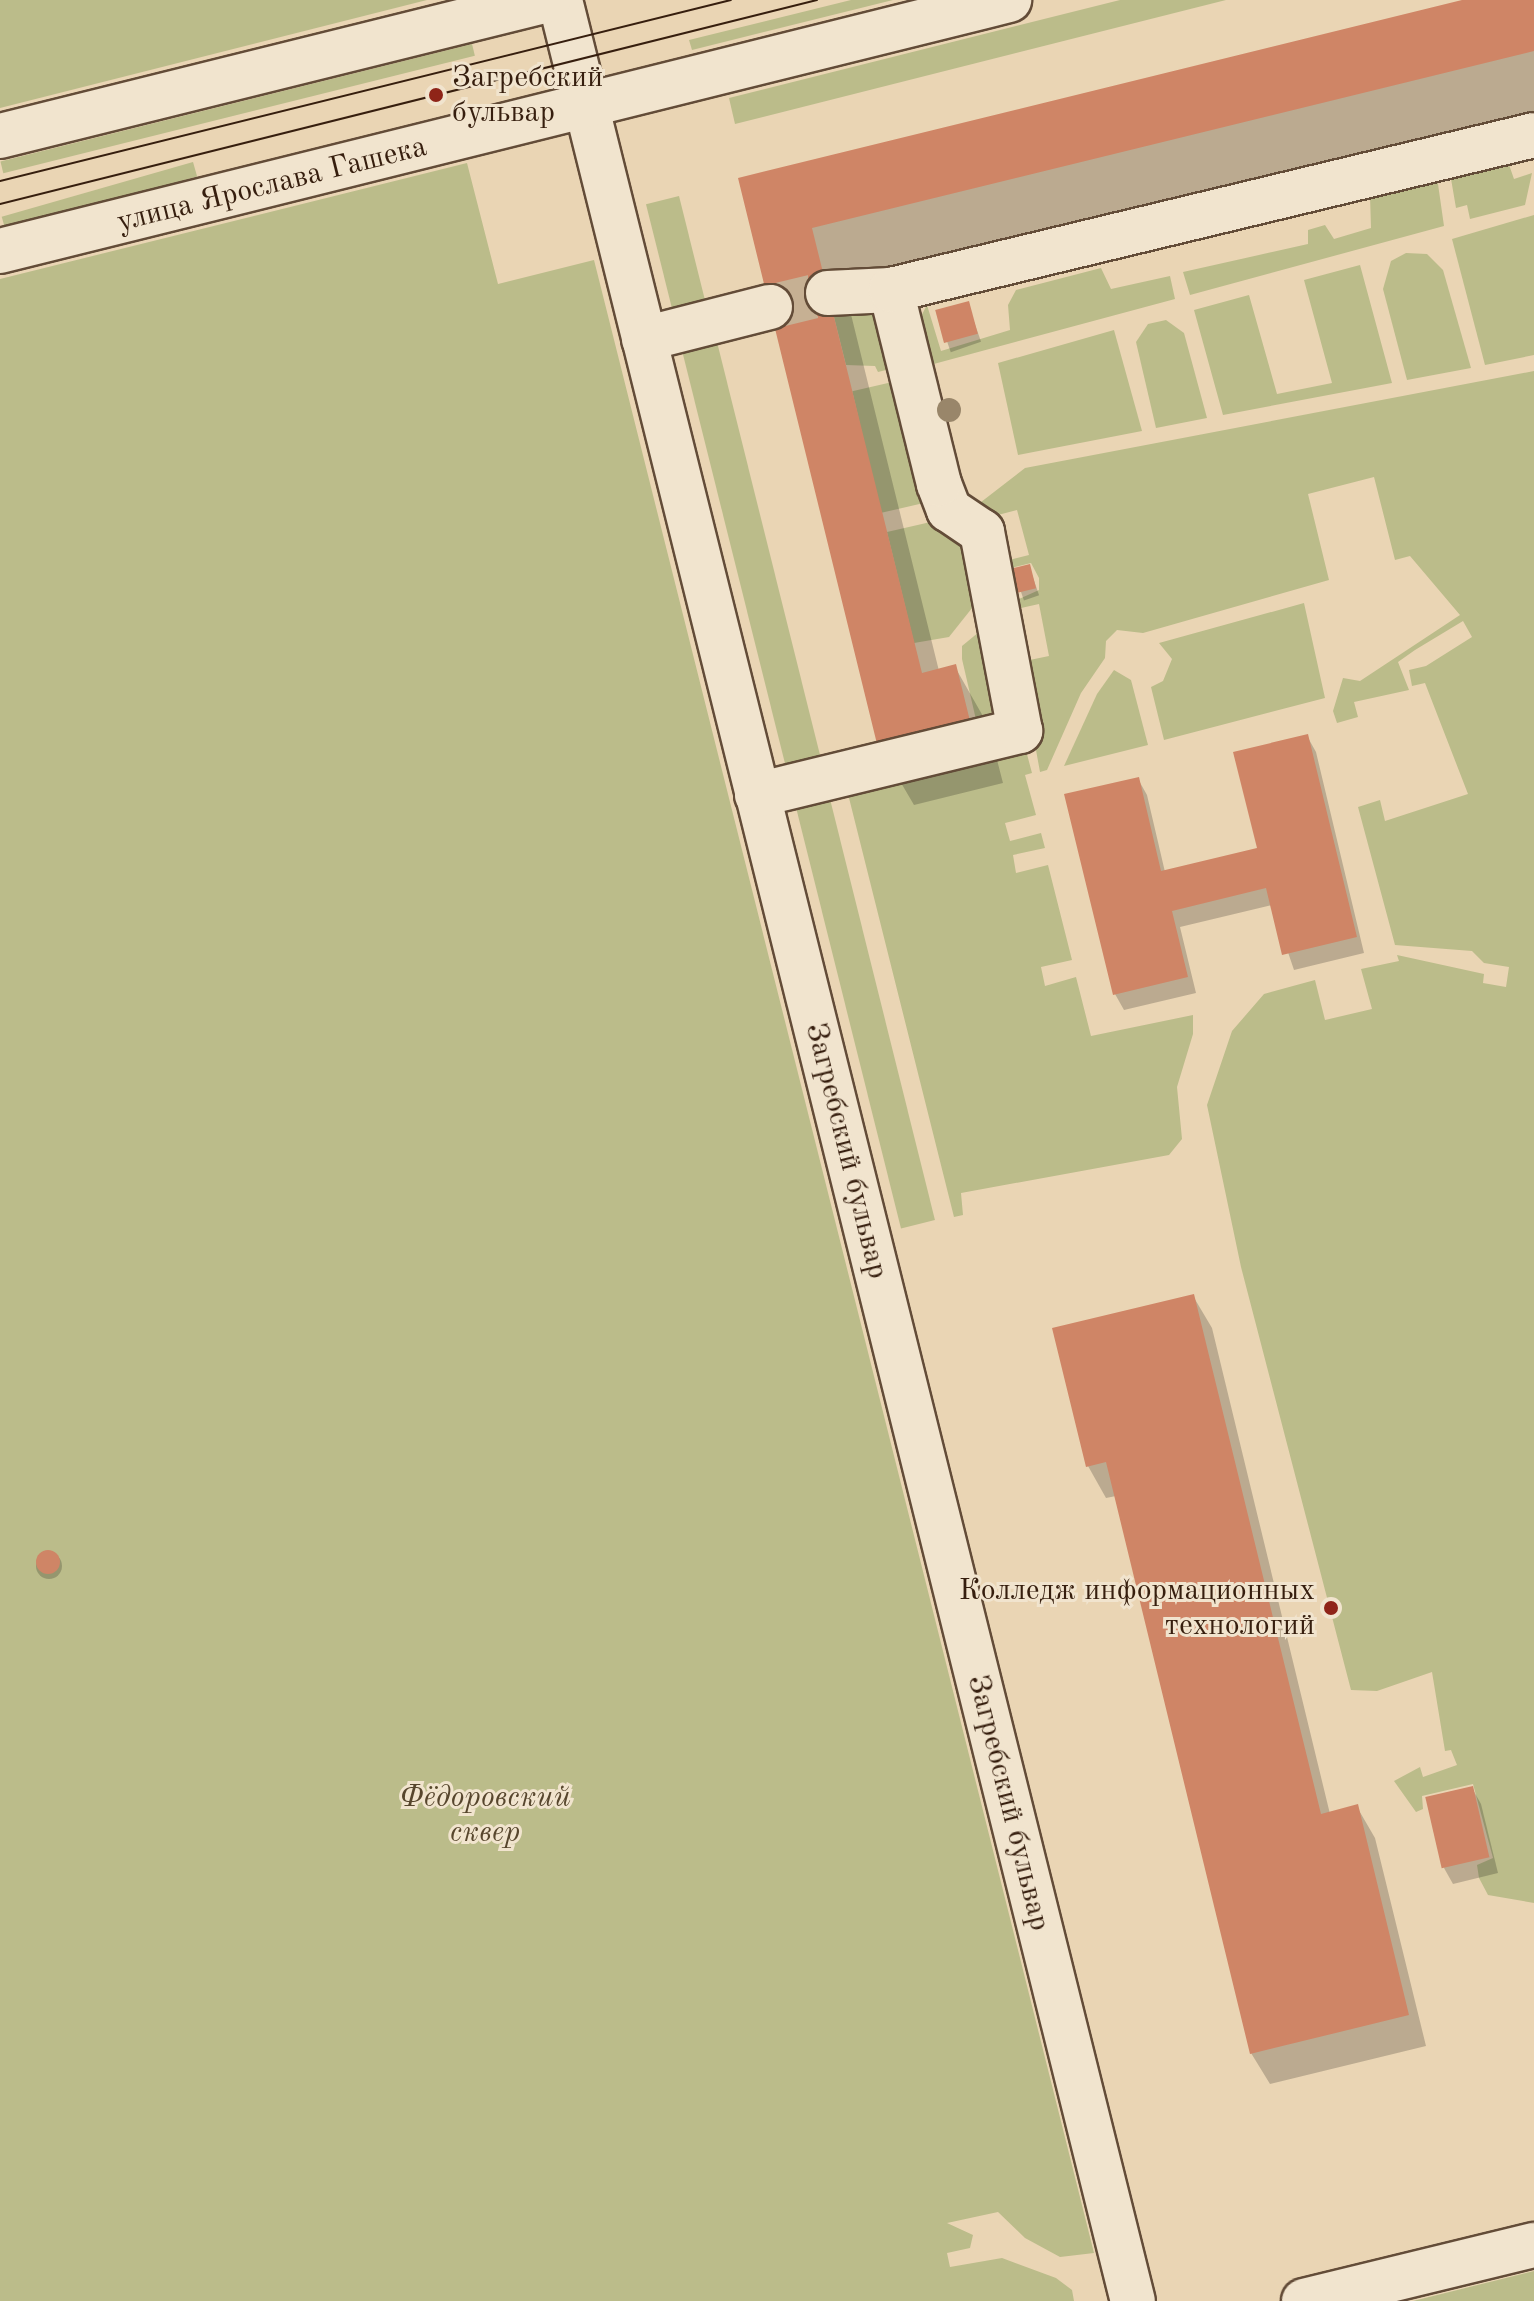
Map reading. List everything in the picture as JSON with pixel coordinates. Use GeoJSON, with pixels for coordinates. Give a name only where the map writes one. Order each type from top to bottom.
{"type":"FeatureCollection","features":[{"type":"Feature","properties":{"kind":"street"},"geometry":{"type":"LineString","coordinates":[[0,136],[548,0]]}},
{"type":"Feature","properties":{"kind":"street","name":"Загребский бульвар"},"geometry":{"type":"LineString","coordinates":[[560,0],[1133,2301]]}},
{"type":"Feature","properties":{"kind":"street","name":"улица Ярослава Гашека"},"geometry":{"type":"LineString","coordinates":[[0,251],[1009,0]]}},
{"type":"Feature","properties":{"kind":"street"},"geometry":{"type":"LineString","coordinates":[[828,293],[891,290],[1534,135]]}},
{"type":"Feature","properties":{"kind":"street"},"geometry":{"type":"LineString","coordinates":[[757,795],[1020,731],[982,532],[949,510],[939,484],[891,290]]}},
{"type":"Feature","properties":{"kind":"street"},"geometry":{"type":"LineString","coordinates":[[644,339],[770,307]]}},
{"type":"Feature","properties":{"kind":"street"},"geometry":{"type":"LineString","coordinates":[[1304,2301],[1534,2245]]}},
{"type":"Feature","properties":{"kind":"green space"},"geometry":{"type":"Polygon","coordinates":[[[0,0],[427,0],[0,108],[0,0]]]}},
{"type":"Feature","properties":{"kind":"green space"},"geometry":{"type":"Polygon","coordinates":[[[851,0],[893,0],[692,50],[689,40],[851,0]]]}},
{"type":"Feature","properties":{"kind":"green space"},"geometry":{"type":"Polygon","coordinates":[[[1120,0],[1226,0],[735,124],[729,98],[1120,0]]]}},
{"type":"Feature","properties":{"kind":"green space"},"geometry":{"type":"Polygon","coordinates":[[[472,44],[475,56],[3,173],[0,162],[472,44]]]}},
{"type":"Feature","properties":{"kind":"green space"},"geometry":{"type":"Polygon","coordinates":[[[1507,159],[1514,179],[1532,173],[1525,205],[1470,219],[1467,205],[1456,208],[1450,173],[1507,159]]]}},
{"type":"Feature","properties":{"kind":"green space"},"geometry":{"type":"Polygon","coordinates":[[[193,162],[197,176],[6,231],[2,217],[193,162]]]}},
{"type":"Feature","properties":{"kind":"green space","name":"Фёдоровский сквер"},"geometry":{"type":"Polygon","coordinates":[[[467,163],[498,284],[594,260],[1094,2253],[1060,2257],[1025,2238],[998,2212],[947,2223],[973,2235],[970,2248],[947,2253],[950,2267],[1002,2258],[1056,2278],[1072,2290],[1074,2301],[0,2301],[0,279],[467,163]]]}},
{"type":"Feature","properties":{"kind":"green space"},"geometry":{"type":"Polygon","coordinates":[[[1437,177],[1444,226],[1190,295],[1183,272],[1308,244],[1308,230],[1325,225],[1334,239],[1371,228],[1370,195],[1437,177]]]}},
{"type":"Feature","properties":{"kind":"green space"},"geometry":{"type":"Polygon","coordinates":[[[679,196],[707,307],[674,315],[646,204],[679,196]]]}},
{"type":"Feature","properties":{"kind":"green space"},"geometry":{"type":"Polygon","coordinates":[[[1534,215],[1534,355],[1485,365],[1452,239],[1534,215]]]}},
{"type":"Feature","properties":{"kind":"green space"},"geometry":{"type":"Polygon","coordinates":[[[1406,253],[1427,254],[1443,270],[1471,368],[1407,380],[1383,289],[1391,261],[1406,253]]]}},
{"type":"Feature","properties":{"kind":"green space"},"geometry":{"type":"Polygon","coordinates":[[[1360,265],[1392,383],[1223,415],[1194,310],[1249,295],[1277,394],[1332,383],[1304,280],[1360,265]]]}},
{"type":"Feature","properties":{"kind":"green space"},"geometry":{"type":"Polygon","coordinates":[[[1101,268],[1111,289],[1170,276],[1175,299],[930,365],[919,320],[927,305],[941,351],[1010,330],[1008,305],[1016,290],[1101,268]]]}},
{"type":"Feature","properties":{"kind":"green space"},"geometry":{"type":"Polygon","coordinates":[[[831,305],[861,305],[876,315],[898,367],[878,372],[875,366],[846,365],[831,305]]]}},
{"type":"Feature","properties":{"kind":"green space"},"geometry":{"type":"Polygon","coordinates":[[[1166,320],[1184,333],[1207,418],[1156,428],[1136,342],[1148,324],[1166,320]]]}},
{"type":"Feature","properties":{"kind":"green space"},"geometry":{"type":"Polygon","coordinates":[[[1114,330],[1142,431],[1018,455],[998,363],[1114,330]]]}},
{"type":"Feature","properties":{"kind":"green space"},"geometry":{"type":"Polygon","coordinates":[[[717,342],[822,763],[787,772],[682,351],[717,342]]]}},
{"type":"Feature","properties":{"kind":"green space"},"geometry":{"type":"Polygon","coordinates":[[[1534,371],[1534,1903],[1488,1895],[1479,1878],[1477,1865],[1493,1858],[1473,1784],[1422,1796],[1423,1809],[1416,1812],[1394,1781],[1420,1767],[1423,1777],[1457,1765],[1451,1750],[1445,1751],[1432,1672],[1377,1691],[1351,1690],[1241,1267],[1207,1105],[1232,1031],[1264,994],[1315,980],[1325,1020],[1372,1009],[1361,969],[1399,961],[1397,955],[1484,974],[1483,983],[1506,987],[1509,967],[1484,963],[1472,951],[1395,945],[1358,807],[1380,800],[1385,821],[1468,794],[1425,683],[1412,686],[1409,670],[1426,666],[1472,637],[1463,621],[1415,650],[1398,662],[1409,690],[1354,702],[1358,717],[1337,723],[1333,711],[1343,678],[1360,681],[1460,615],[1410,556],[1395,560],[1374,477],[1308,494],[1329,580],[1143,633],[1117,630],[1106,641],[1105,658],[1081,693],[1047,770],[1040,772],[1020,662],[1049,656],[1039,604],[1021,608],[1019,599],[1039,590],[1039,578],[1031,563],[1011,568],[1009,560],[1029,555],[1017,510],[994,516],[972,509],[1025,468],[1534,371]]]}},
{"type":"Feature","properties":{"kind":"green space"},"geometry":{"type":"Polygon","coordinates":[[[901,380],[929,502],[880,513],[852,391],[901,380]]]}},
{"type":"Feature","properties":{"kind":"green space"},"geometry":{"type":"Polygon","coordinates":[[[935,521],[967,541],[980,598],[949,637],[914,643],[887,532],[935,521]]]}},
{"type":"Feature","properties":{"kind":"green space"},"geometry":{"type":"Polygon","coordinates":[[[1304,603],[1325,698],[1164,740],[1151,687],[1163,681],[1172,659],[1159,643],[1304,603]]]}},
{"type":"Feature","properties":{"kind":"green space"},"geometry":{"type":"Polygon","coordinates":[[[979,632],[1002,713],[977,724],[962,659],[962,646],[979,632]]]}},
{"type":"Feature","properties":{"kind":"green space"},"geometry":{"type":"Polygon","coordinates":[[[1114,670],[1131,680],[1148,745],[1064,766],[1097,694],[1114,670]]]}},
{"type":"Feature","properties":{"kind":"green space"},"geometry":{"type":"Polygon","coordinates":[[[1024,743],[1032,773],[1025,775],[1036,815],[1005,823],[1010,841],[1041,833],[1045,848],[1013,855],[1016,873],[1048,865],[1072,960],[1041,967],[1045,986],[1076,977],[1091,1036],[1193,1015],[1193,1034],[1177,1087],[1182,1139],[1169,1155],[961,1193],[963,1215],[954,1217],[846,786],[1024,743]]]}},
{"type":"Feature","properties":{"kind":"green space"},"geometry":{"type":"Polygon","coordinates":[[[829,795],[935,1220],[901,1228],[795,803],[829,795]]]}},
{"type":"Feature","properties":{"kind":"green space"},"geometry":{"type":"Polygon","coordinates":[[[1534,2271],[1534,2301],[1413,2301],[1534,2271]]]}},
{"type":"Feature","properties":{"kind":"building"},"geometry":{"type":"Polygon","coordinates":[[[1462,0],[1534,0],[1534,51],[812,228],[922,673],[956,664],[971,725],[878,748],[738,178],[1462,0]]]}},
{"type":"Feature","properties":{"kind":"building"},"geometry":{"type":"Polygon","coordinates":[[[969,301],[978,334],[944,343],[935,310],[969,301]]]}},
{"type":"Feature","properties":{"kind":"building"},"geometry":{"type":"Polygon","coordinates":[[[1030,564],[1036,588],[1018,593],[1012,569],[1030,564]]]}},
{"type":"Feature","properties":{"kind":"building"},"geometry":{"type":"Polygon","coordinates":[[[1308,734],[1357,937],[1282,955],[1266,888],[1172,911],[1188,977],[1113,995],[1064,794],[1139,777],[1161,871],[1257,848],[1233,752],[1308,734]]]}},
{"type":"Feature","properties":{"kind":"building"},"geometry":{"type":"Polygon","coordinates":[[[1194,1294],[1321,1814],[1358,1804],[1409,2015],[1250,2054],[1106,1462],[1086,1467],[1052,1328],[1194,1294]]]}},
{"type":"Feature","properties":{"kind":"building"},"geometry":{"type":"Polygon","coordinates":[[[48,1550],[57,1553],[60,1562],[57,1571],[48,1574],[39,1571],[36,1562],[39,1553],[48,1550]]]}},
{"type":"Feature","properties":{"kind":"building"},"geometry":{"type":"Polygon","coordinates":[[[1473,1786],[1489,1857],[1442,1868],[1425,1797],[1473,1786]]]}},
{"type":"Feature","properties":{"kind":"tunnel"},"geometry":{"type":"LineString","coordinates":[[770,307],[828,293]]}},
{"type":"Feature","properties":{"kind":"tram line"},"geometry":{"type":"LineString","coordinates":[[0,181],[731,0]]}},
{"type":"Feature","properties":{"kind":"tram line"},"geometry":{"type":"LineString","coordinates":[[0,204],[817,0]]}},
{"type":"Feature","properties":{"kind":"place","name":"Загребский бульвар"},"geometry":{"type":"Point","coordinates":[436,95]}},
{"type":"Feature","properties":{"kind":"place","name":"Колледж информационных технологий"},"geometry":{"type":"Point","coordinates":[1331,1608]}}]}
